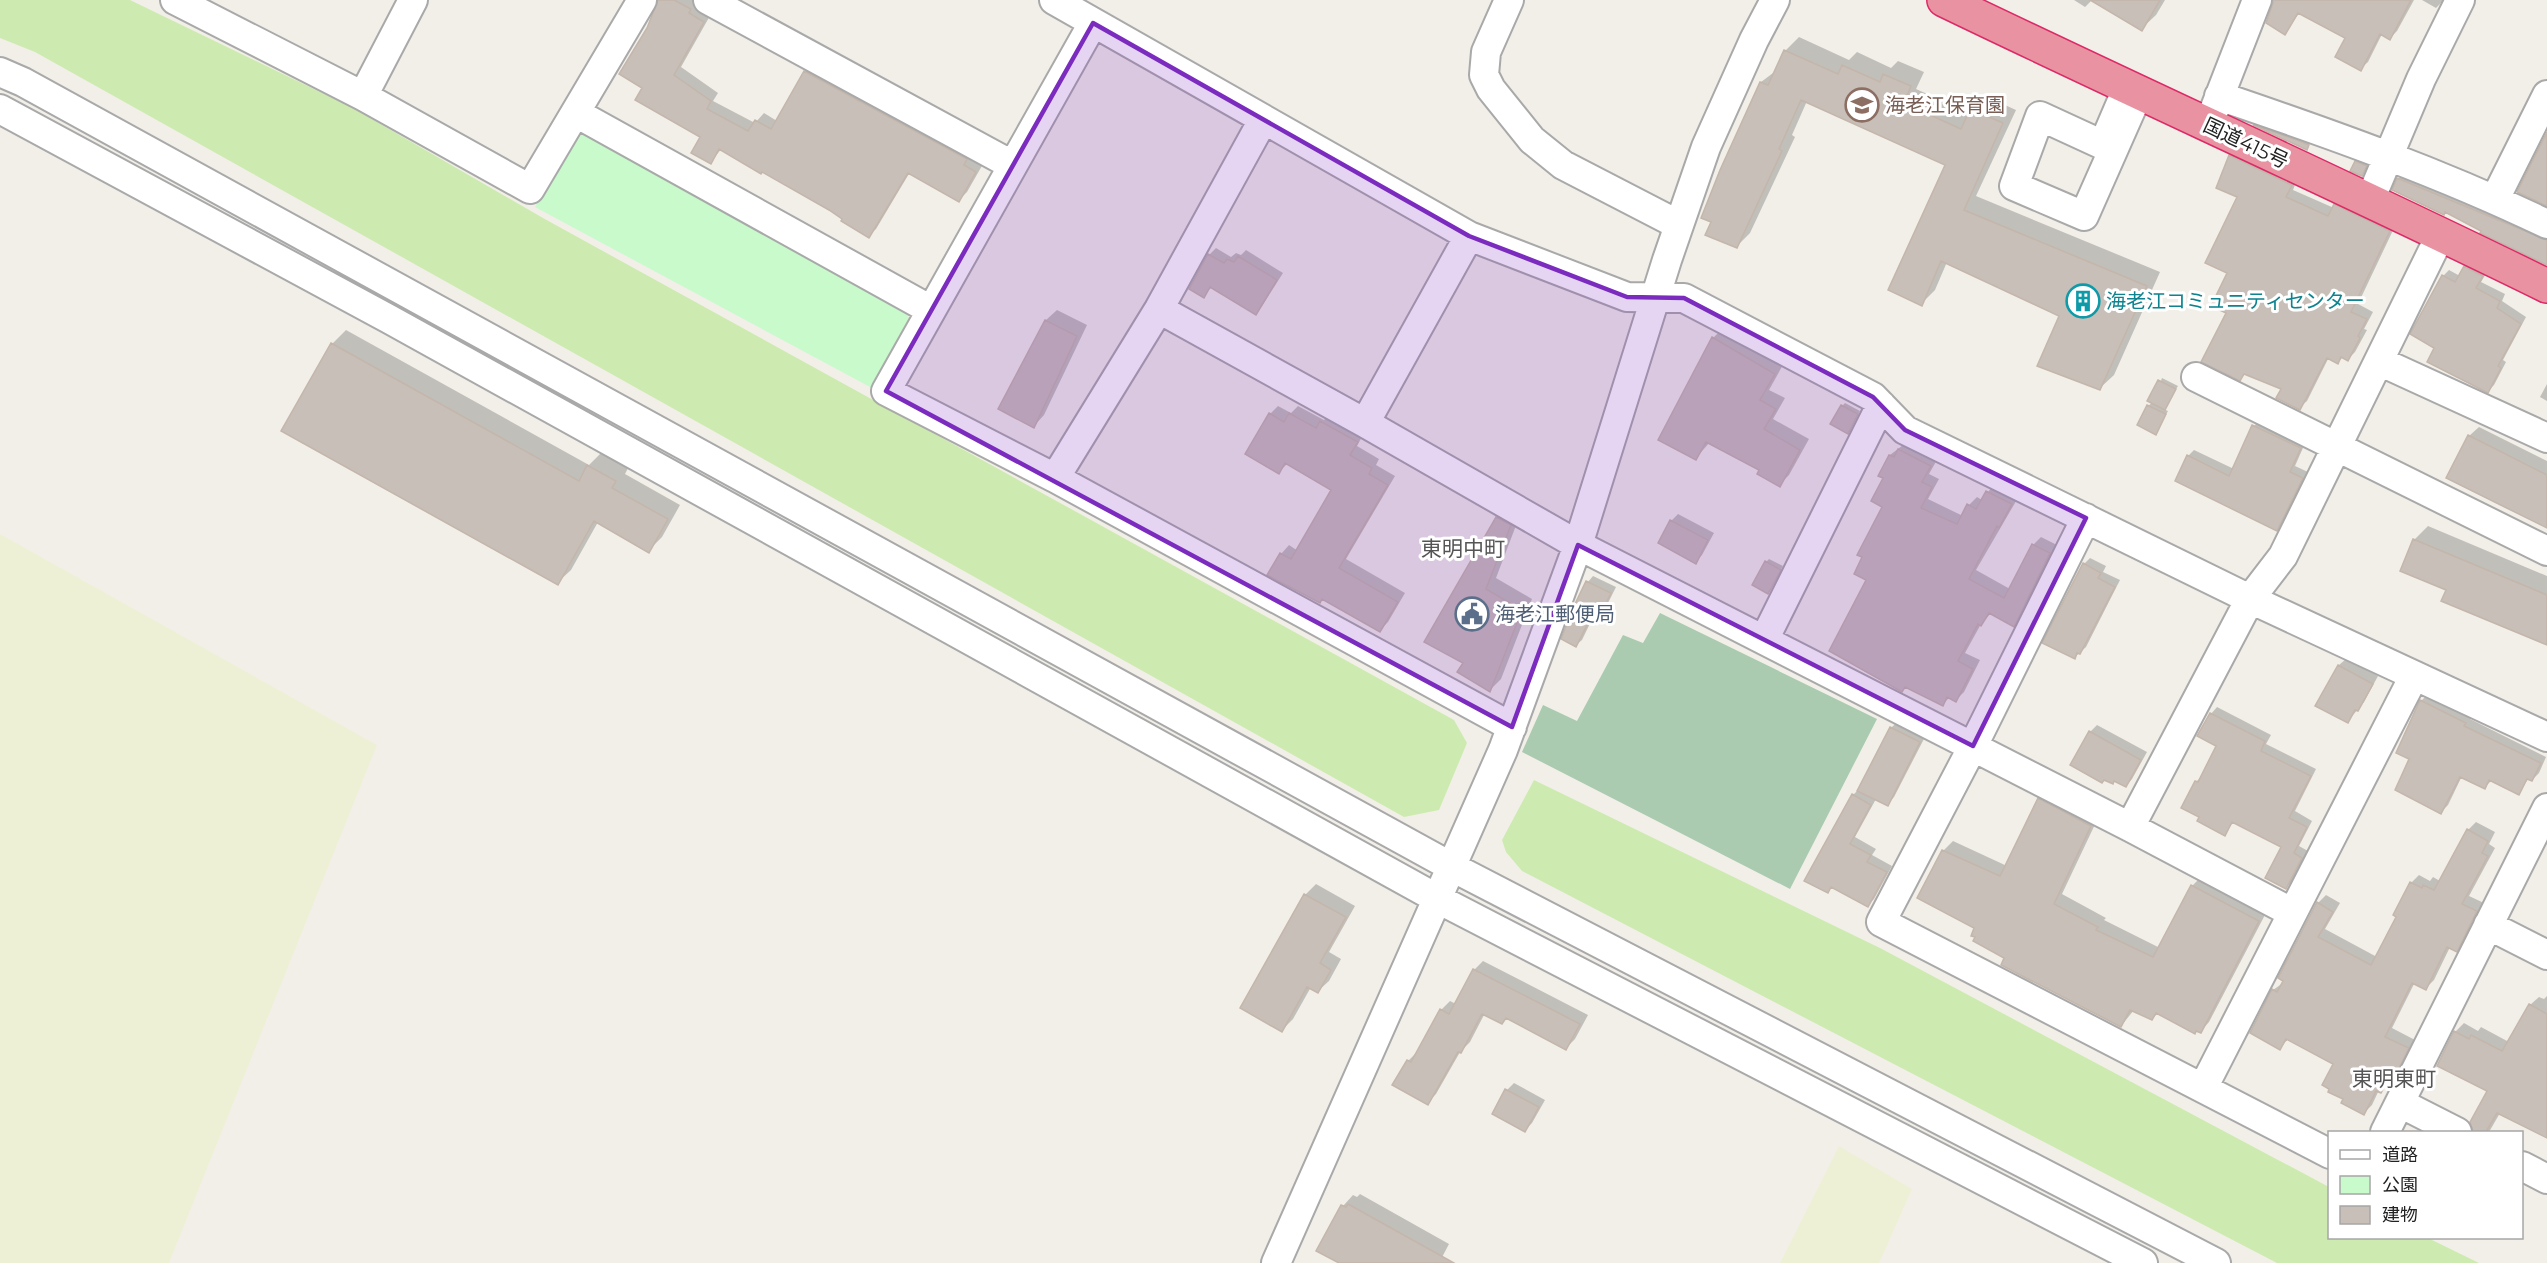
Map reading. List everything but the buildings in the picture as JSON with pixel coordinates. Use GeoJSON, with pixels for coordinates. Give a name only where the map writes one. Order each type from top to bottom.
{"type":"FeatureCollection","features":[{"type":"Feature","properties":{"kind":"highway","name":"国道415号"},"geometry":{"type":"LineString","coordinates":[[1944,0],[2133,91],[2370,200],[2547,286]]}},
{"type":"Feature","properties":{"kind":"street"},"geometry":{"type":"LineString","coordinates":[[175,0],[363,96],[530,189],[642,0]]}},
{"type":"Feature","properties":{"kind":"street"},"geometry":{"type":"LineString","coordinates":[[363,96],[413,0]]}},
{"type":"Feature","properties":{"kind":"street"},"geometry":{"type":"LineString","coordinates":[[708,0],[1012,165]]}},
{"type":"Feature","properties":{"kind":"street"},"geometry":{"type":"LineString","coordinates":[[1054,0],[1469,236],[1627,297],[1684,298],[1873,397],[1905,430],[2086,518],[2259,587],[2414,676],[2547,737]]}},
{"type":"Feature","properties":{"kind":"street"},"geometry":{"type":"LineString","coordinates":[[1509,0],[1486,52],[1484,75],[1491,89],[1532,140],[1563,165],[1679,225]]}},
{"type":"Feature","properties":{"kind":"street"},"geometry":{"type":"LineString","coordinates":[[1276,1263],[1512,727],[1578,545],[1656,296],[1706,147],[1754,40],[1775,0]]}},
{"type":"Feature","properties":{"kind":"street"},"geometry":{"type":"LineString","coordinates":[[2208,126],[2257,0]]}},
{"type":"Feature","properties":{"kind":"street"},"geometry":{"type":"LineString","coordinates":[[2370,200],[2421,79],[2460,0]]}},
{"type":"Feature","properties":{"kind":"street"},"geometry":{"type":"LineString","coordinates":[[1093,23],[886,390],[1055,478],[1512,727]]}},
{"type":"Feature","properties":{"kind":"street"},"geometry":{"type":"LineString","coordinates":[[0,72],[33,88],[1452,867],[2216,1263]]}},
{"type":"Feature","properties":{"kind":"street"},"geometry":{"type":"LineString","coordinates":[[2133,91],[2084,216],[2014,186],[2040,117],[2103,145],[2133,91]]}},
{"type":"Feature","properties":{"kind":"street"},"geometry":{"type":"LineString","coordinates":[[2495,199],[2547,95]]}},
{"type":"Feature","properties":{"kind":"street"},"geometry":{"type":"LineString","coordinates":[[2219,96],[2389,155],[2495,199],[2547,224]]}},
{"type":"Feature","properties":{"kind":"street"},"geometry":{"type":"LineString","coordinates":[[0,109],[389,319],[1438,898],[2143,1263]]}},
{"type":"Feature","properties":{"kind":"street"},"geometry":{"type":"LineString","coordinates":[[576,113],[931,310]]}},
{"type":"Feature","properties":{"kind":"street"},"geometry":{"type":"LineString","coordinates":[[1055,478],[1159,309],[1263,120]]}},
{"type":"Feature","properties":{"kind":"street"},"geometry":{"type":"LineString","coordinates":[[2130,827],[2259,587],[2283,556],[2441,234]]}},
{"type":"Feature","properties":{"kind":"street"},"geometry":{"type":"LineString","coordinates":[[1365,423],[1469,236]]}},
{"type":"Feature","properties":{"kind":"street"},"geometry":{"type":"LineString","coordinates":[[1159,309],[1578,545],[1973,746],[2291,912]]}},
{"type":"Feature","properties":{"kind":"street"},"geometry":{"type":"LineString","coordinates":[[2379,361],[2547,438]]}},
{"type":"Feature","properties":{"kind":"street"},"geometry":{"type":"LineString","coordinates":[[2196,377],[2464,512],[2547,551]]}},
{"type":"Feature","properties":{"kind":"street"},"geometry":{"type":"LineString","coordinates":[[1764,640],[1881,405]]}},
{"type":"Feature","properties":{"kind":"street"},"geometry":{"type":"LineString","coordinates":[[2086,518],[1973,746],[1881,922],[2328,1153]]}},
{"type":"Feature","properties":{"kind":"street"},"geometry":{"type":"LineString","coordinates":[[2203,1088],[2291,912],[2414,676]]}},
{"type":"Feature","properties":{"kind":"street"},"geometry":{"type":"LineString","coordinates":[[2386,1131],[2547,808]]}},
{"type":"Feature","properties":{"kind":"street"},"geometry":{"type":"LineString","coordinates":[[2488,925],[2547,955]]}},
{"type":"Feature","properties":{"kind":"street"},"geometry":{"type":"LineString","coordinates":[[2400,1103],[2455,1131]]}},
{"type":"Feature","properties":{"kind":"street"},"geometry":{"type":"LineString","coordinates":[[2523,1167],[2547,1179]]}},
{"type":"Feature","properties":{"kind":"highlighted area"},"geometry":{"type":"Polygon","coordinates":[[[1093,23],[1469,236],[1627,297],[1684,298],[1873,397],[1905,430],[2086,518],[1973,746],[1578,545],[1512,727],[886,391],[1093,23]]]}},
{"type":"Feature","properties":{"kind":"green space"},"geometry":{"type":"Polygon","coordinates":[[[0,0],[130,0],[351,107],[543,218],[1454,720],[1467,743],[1439,810],[1404,817],[35,52],[0,38],[0,0]]]}},
{"type":"Feature","properties":{"kind":"green space"},"geometry":{"type":"Polygon","coordinates":[[[590,130],[904,308],[909,318],[872,388],[535,207],[560,160],[577,135],[590,130]]]}},
{"type":"Feature","properties":{"kind":"green space"},"geometry":{"type":"Polygon","coordinates":[[[0,534],[377,745],[169,1263],[0,1263],[0,534]]]}},
{"type":"Feature","properties":{"kind":"green space"},"geometry":{"type":"Polygon","coordinates":[[[1660,613],[1877,719],[1790,889],[1522,752],[1543,705],[1577,721],[1623,635],[1643,643],[1660,613]]]}},
{"type":"Feature","properties":{"kind":"green space"},"geometry":{"type":"Polygon","coordinates":[[[1534,780],[1880,948],[2328,1186],[2328,1239],[2430,1239],[2479,1263],[2277,1263],[1522,871],[1506,852],[1502,840],[1534,780]]]}},
{"type":"Feature","properties":{"kind":"green space"},"geometry":{"type":"Polygon","coordinates":[[[1839,1146],[1912,1189],[1879,1263],[1780,1263],[1839,1146]]]}},
{"type":"Feature","properties":{"kind":"place","name":"海老江保育園"},"geometry":{"type":"Point","coordinates":[1862,105]}},
{"type":"Feature","properties":{"kind":"place","name":"海老江コミュニティセンター"},"geometry":{"type":"Point","coordinates":[2083,301]}},
{"type":"Feature","properties":{"kind":"place","name":"海老江郵便局"},"geometry":{"type":"Point","coordinates":[1472,614]}},
{"type":"Feature","properties":{"kind":"district","name":"東明中町"},"geometry":{"type":"Point","coordinates":[1463,549]}},
{"type":"Feature","properties":{"kind":"district","name":"東明東町"},"geometry":{"type":"Point","coordinates":[2394,1079]}}]}
